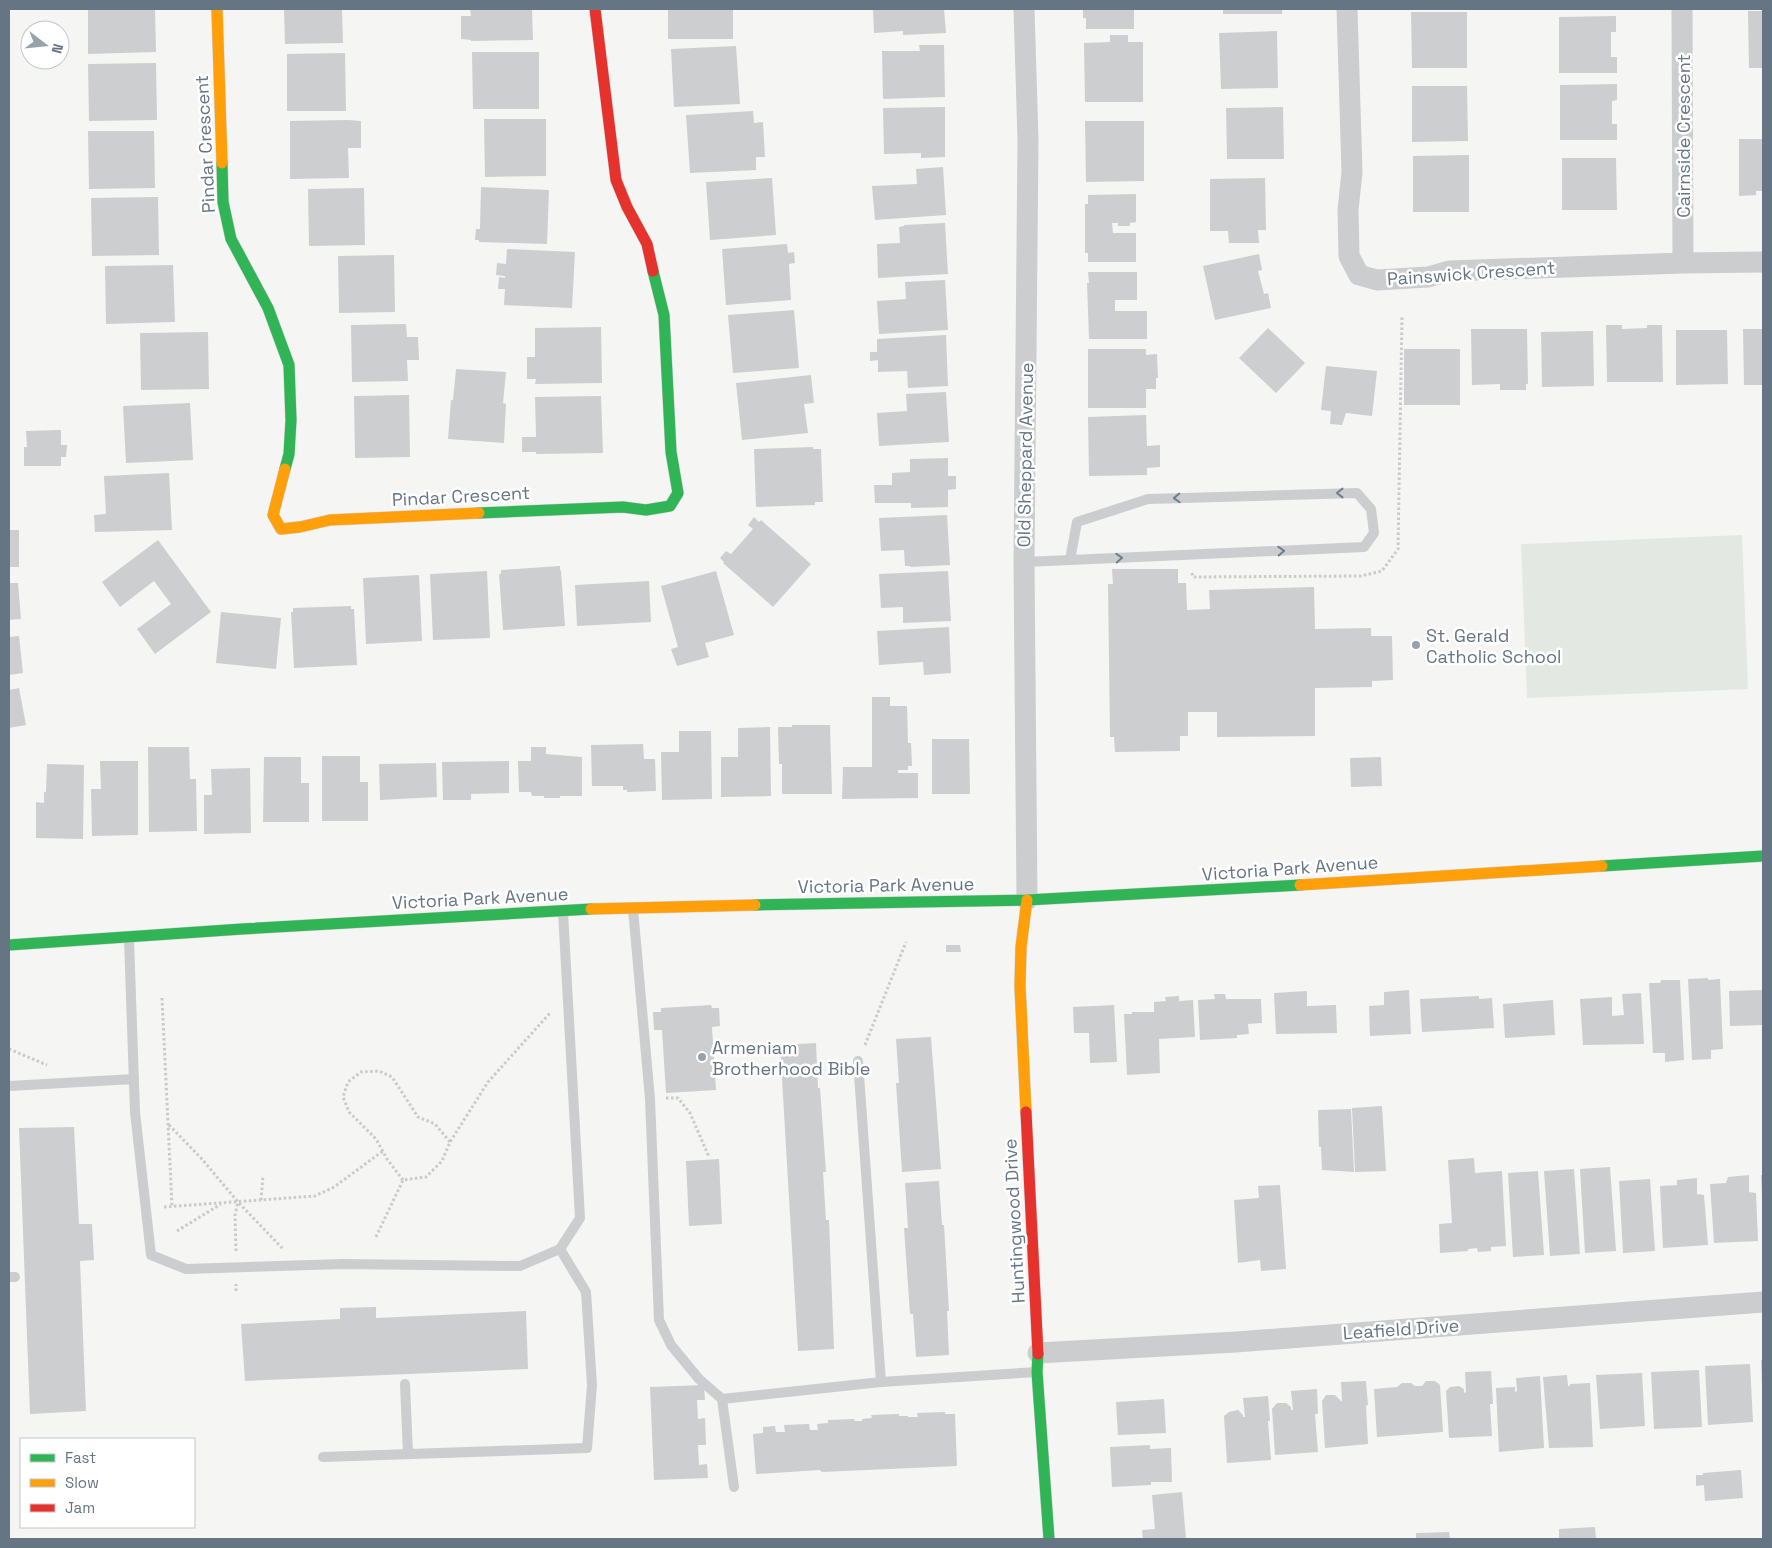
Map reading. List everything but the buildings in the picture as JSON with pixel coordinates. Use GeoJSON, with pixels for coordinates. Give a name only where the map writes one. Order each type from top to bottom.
{"type":"FeatureCollection","features":[{"type":"Feature","properties":{"kind":"street","name":"Pindar Crescent"},"geometry":{"type":"LineString","coordinates":[[217,9],[223,202],[231,239],[268,308],[289,365],[291,420],[289,454],[273,515],[281,529],[330,520],[588,508],[623,507],[646,510],[670,506],[678,493],[671,452],[664,315],[647,244],[627,207],[616,180],[595,9]]}},
{"type":"Feature","properties":{"kind":"street","name":"Old Sheppard Avenue"},"geometry":{"type":"LineString","coordinates":[[1024,9],[1028,140],[1024,562],[1027,900]]}},
{"type":"Feature","properties":{"kind":"street","name":"Painswick Crescent"},"geometry":{"type":"LineString","coordinates":[[1347,9],[1352,172],[1348,210],[1349,256],[1359,275],[1377,280],[1428,276],[1449,272],[1684,263],[1763,262]]}},
{"type":"Feature","properties":{"kind":"street","name":"Cairnside Crescent"},"geometry":{"type":"LineString","coordinates":[[1682,9],[1684,263]]}},
{"type":"Feature","properties":{"kind":"street","name":"Victoria Park Avenue"},"geometry":{"type":"LineString","coordinates":[[9,945],[633,907],[1027,900],[1763,856]]}},
{"type":"Feature","properties":{"kind":"street","name":"Huntingwood Drive"},"geometry":{"type":"LineString","coordinates":[[1027,900],[1021,947],[1020,986],[1048,1539]]}},
{"type":"Feature","properties":{"kind":"street","name":"Leafield Drive"},"geometry":{"type":"LineString","coordinates":[[1038,1362],[1236,1342],[1763,1302]]}},
{"type":"Feature","properties":{"kind":"lane"},"geometry":{"type":"LineString","coordinates":[[1024,562],[1070,560],[1364,547],[1374,533],[1371,509],[1357,493],[1148,499],[1077,522],[1070,560]]}},
{"type":"Feature","properties":{"kind":"lane"},"geometry":{"type":"LineString","coordinates":[[633,907],[650,1099],[659,1320],[671,1345],[699,1379],[722,1399],[734,1487]]}},
{"type":"Feature","properties":{"kind":"lane"},"geometry":{"type":"LineString","coordinates":[[129,937],[135,1112],[151,1255],[186,1269],[343,1264],[520,1266],[560,1248],[580,1218],[564,911]]}},
{"type":"Feature","properties":{"kind":"lane"},"geometry":{"type":"LineString","coordinates":[[858,1061],[881,1382]]}},
{"type":"Feature","properties":{"kind":"lane"},"geometry":{"type":"LineString","coordinates":[[9,1086],[134,1079]]}},
{"type":"Feature","properties":{"kind":"lane"},"geometry":{"type":"LineString","coordinates":[[323,1457],[587,1448],[592,1385],[586,1292],[560,1248]]}},
{"type":"Feature","properties":{"kind":"lane"},"geometry":{"type":"LineString","coordinates":[[722,1399],[881,1382],[1038,1362]]}},
{"type":"Feature","properties":{"kind":"lane"},"geometry":{"type":"LineString","coordinates":[[405,1384],[408,1454]]}},
{"type":"Feature","properties":{"kind":"path"},"geometry":{"type":"LineString","coordinates":[[1190,567],[1193,577],[1360,576],[1382,571],[1398,549],[1402,316]]}},
{"type":"Feature","properties":{"kind":"path"},"geometry":{"type":"LineString","coordinates":[[858,1061],[906,942]]}},
{"type":"Feature","properties":{"kind":"path"},"geometry":{"type":"LineString","coordinates":[[403,1180],[426,1177],[442,1161],[450,1142],[488,1082],[568,994]]}},
{"type":"Feature","properties":{"kind":"path"},"geometry":{"type":"LineString","coordinates":[[162,998],[172,1206]]}},
{"type":"Feature","properties":{"kind":"path"},"geometry":{"type":"LineString","coordinates":[[403,1180],[387,1159],[376,1139],[349,1112],[343,1097],[348,1082],[361,1072],[380,1071],[392,1077],[418,1116],[435,1124],[450,1142]]}},
{"type":"Feature","properties":{"kind":"path"},"geometry":{"type":"LineString","coordinates":[[650,1099],[678,1098],[690,1113],[709,1157]]}},
{"type":"Feature","properties":{"kind":"path"},"geometry":{"type":"LineString","coordinates":[[168,1125],[201,1158],[238,1202],[297,1265]]}},
{"type":"Feature","properties":{"kind":"path"},"geometry":{"type":"LineString","coordinates":[[146,1209],[315,1196],[334,1187],[383,1151]]}},
{"type":"Feature","properties":{"kind":"path"},"geometry":{"type":"LineString","coordinates":[[261,1200],[263,1176]]}},
{"type":"Feature","properties":{"kind":"path"},"geometry":{"type":"LineString","coordinates":[[376,1237],[403,1180]]}},
{"type":"Feature","properties":{"kind":"path"},"geometry":{"type":"LineString","coordinates":[[236,1291],[235,1215],[238,1202]]}},
{"type":"Feature","properties":{"kind":"path"},"geometry":{"type":"LineString","coordinates":[[177,1231],[224,1203]]}},
{"type":"Feature","properties":{"kind":"shaded area"},"geometry":{"type":"Polygon","coordinates":[[[1742,535],[1748,689],[1527,698],[1521,544],[1742,535]]]}},
{"type":"Feature","properties":{"kind":"traffic: fast"},"geometry":{"type":"LineString","coordinates":[[222,163],[223,202],[231,239],[268,308],[289,365],[291,420],[289,454],[285,469]]}},
{"type":"Feature","properties":{"kind":"traffic: fast"},"geometry":{"type":"LineString","coordinates":[[479,513],[623,507],[646,510],[670,506],[678,493],[671,452],[664,315],[653,271]]}},
{"type":"Feature","properties":{"kind":"traffic: fast"},"geometry":{"type":"LineString","coordinates":[[1602,866],[1763,856]]}},
{"type":"Feature","properties":{"kind":"traffic: fast"},"geometry":{"type":"LineString","coordinates":[[755,905],[1027,900],[1300,885]]}},
{"type":"Feature","properties":{"kind":"traffic: fast"},"geometry":{"type":"LineString","coordinates":[[9,945],[242,929],[591,909]]}},
{"type":"Feature","properties":{"kind":"traffic: fast"},"geometry":{"type":"LineString","coordinates":[[1038,1354],[1037,1372],[1049,1539]]}},
{"type":"Feature","properties":{"kind":"traffic: slow"},"geometry":{"type":"LineString","coordinates":[[217,9],[222,163]]}},
{"type":"Feature","properties":{"kind":"traffic: slow"},"geometry":{"type":"LineString","coordinates":[[285,469],[273,515],[281,529],[330,520],[479,513]]}},
{"type":"Feature","properties":{"kind":"traffic: slow"},"geometry":{"type":"LineString","coordinates":[[1300,885],[1602,866]]}},
{"type":"Feature","properties":{"kind":"traffic: slow"},"geometry":{"type":"LineString","coordinates":[[1026,1112],[1020,986],[1021,947],[1027,900]]}},
{"type":"Feature","properties":{"kind":"traffic: slow"},"geometry":{"type":"LineString","coordinates":[[591,909],[755,905]]}},
{"type":"Feature","properties":{"kind":"traffic: jam"},"geometry":{"type":"LineString","coordinates":[[595,9],[616,180],[627,207],[647,244],[653,271]]}},
{"type":"Feature","properties":{"kind":"traffic: jam"},"geometry":{"type":"LineString","coordinates":[[1026,1112],[1038,1354]]}},
{"type":"Feature","properties":{"kind":"place","name":"St. Gerald Catholic School"},"geometry":{"type":"Point","coordinates":[1416,645]}},
{"type":"Feature","properties":{"kind":"place","name":"Armeniam Brotherhood Bible"},"geometry":{"type":"Point","coordinates":[702,1057]}}]}
